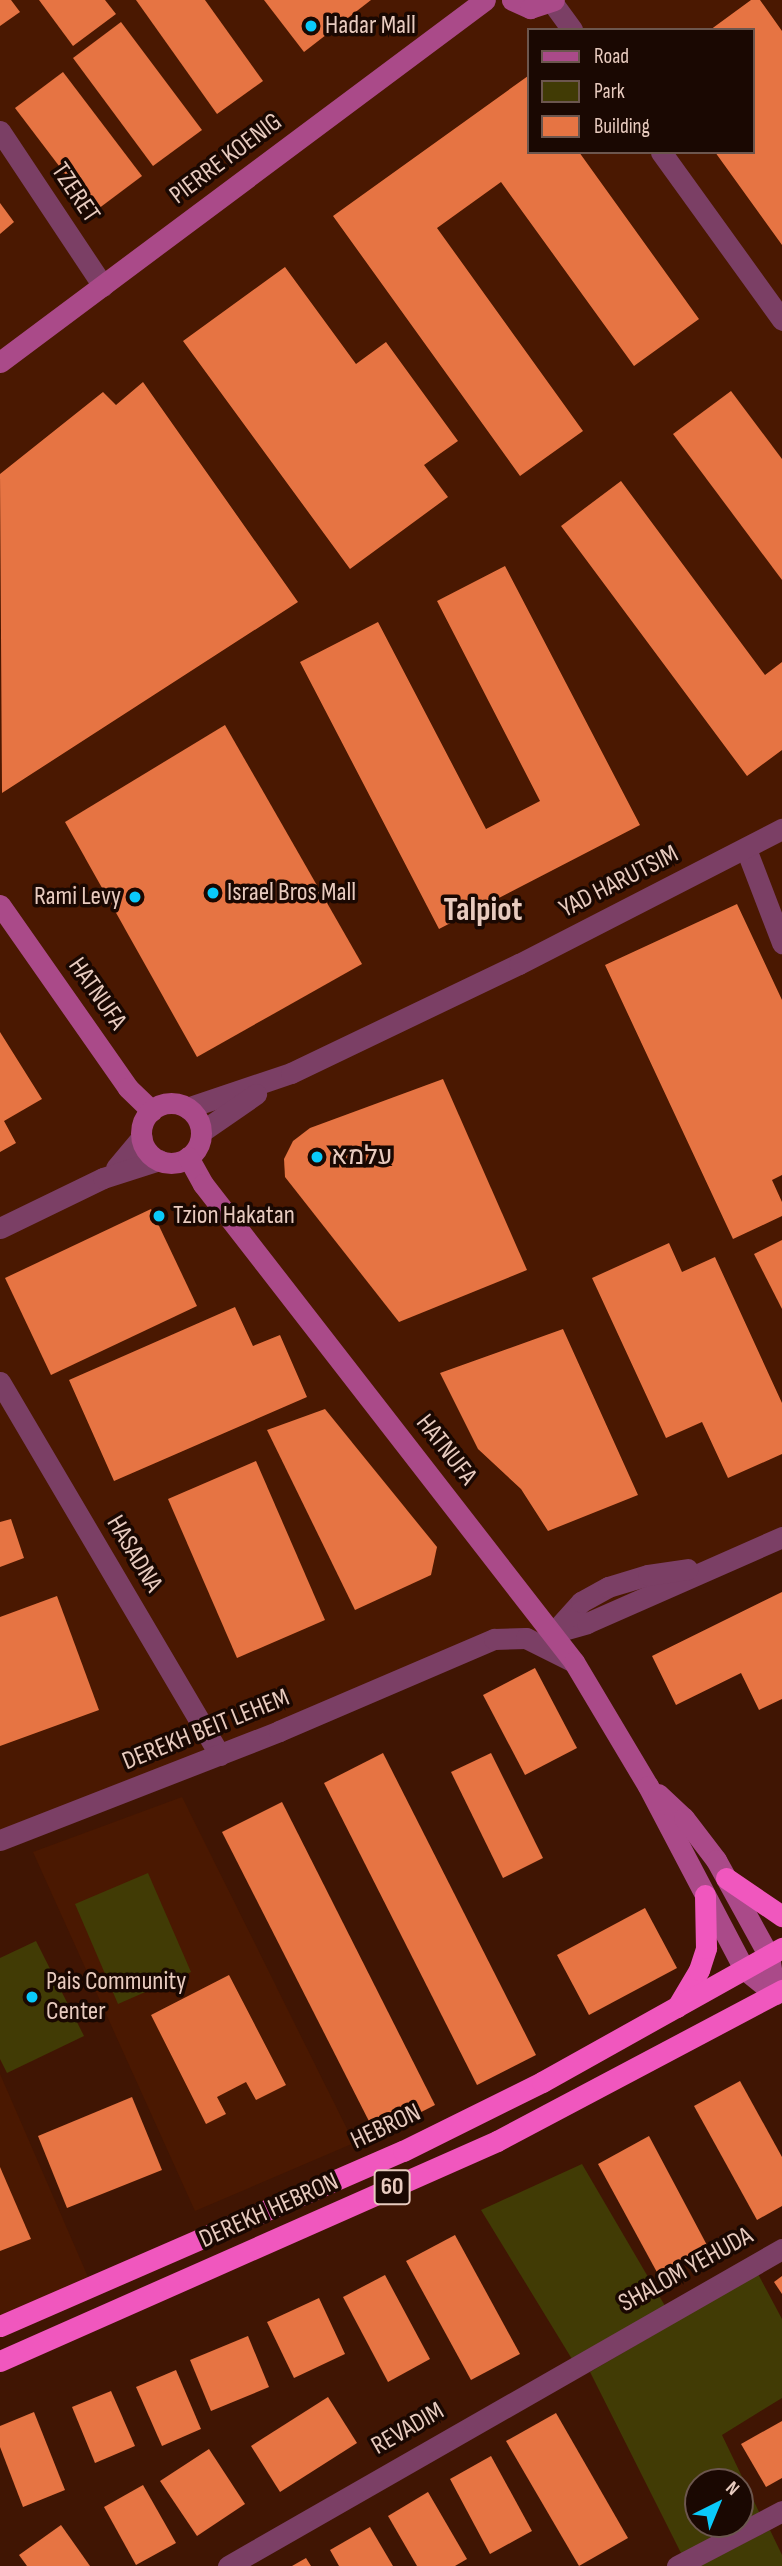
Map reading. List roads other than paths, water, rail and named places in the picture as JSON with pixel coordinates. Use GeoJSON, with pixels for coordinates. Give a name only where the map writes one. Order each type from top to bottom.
{"type":"FeatureCollection","features":[{"type":"Feature","properties":{"kind":"highway"},"geometry":{"type":"LineString","coordinates":[[726,1878],[782,1916]]}},
{"type":"Feature","properties":{"kind":"highway"},"geometry":{"type":"LineString","coordinates":[[676,2008],[699,1970],[706,1948],[705,1895]]}},
{"type":"Feature","properties":{"kind":"highway","name":"HEBRON"},"geometry":{"type":"LineString","coordinates":[[0,2326],[403,2151],[542,2082],[775,1952]]}},
{"type":"Feature","properties":{"kind":"highway","name":"DEREKH HEBRON"},"geometry":{"type":"LineString","coordinates":[[0,2361],[497,2141],[779,1992]]}},
{"type":"Feature","properties":{"kind":"street","name":"PIERRE KOENIG"},"geometry":{"type":"LineString","coordinates":[[0,362],[485,0]]}},
{"type":"Feature","properties":{"kind":"street"},"geometry":{"type":"LineString","coordinates":[[512,0],[530,8],[553,1],[571,28]]}},
{"type":"Feature","properties":{"kind":"street","name":"TZERET"},"geometry":{"type":"LineString","coordinates":[[0,131],[103,286]]}},
{"type":"Feature","properties":{"kind":"street"},"geometry":{"type":"LineString","coordinates":[[662,154],[782,320]]}},
{"type":"Feature","properties":{"kind":"street","name":"YAD HARUTSIM"},"geometry":{"type":"LineString","coordinates":[[201,1132],[291,1073],[782,829]]}},
{"type":"Feature","properties":{"kind":"street"},"geometry":{"type":"LineString","coordinates":[[746,849],[782,943]]}},
{"type":"Feature","properties":{"kind":"street","name":"HATNUFA"},"geometry":{"type":"LineString","coordinates":[[0,905],[128,1088],[152,1111]]}},
{"type":"Feature","properties":{"kind":"street","name":"YAD HARUTSIM"},"geometry":{"type":"LineString","coordinates":[[187,1108],[291,1073]]}},
{"type":"Feature","properties":{"kind":"street"},"geometry":{"type":"LineString","coordinates":[[0,1228],[103,1178],[159,1160],[174,1162],[188,1157],[198,1147],[201,1132],[198,1118],[187,1108],[169,1103],[152,1111],[144,1122],[142,1137],[128,1157],[103,1178]]}},
{"type":"Feature","properties":{"kind":"street"},"geometry":{"type":"LineString","coordinates":[[142,1137],[148,1151],[159,1160]]}},
{"type":"Feature","properties":{"kind":"street","name":"HATNUFA"},"geometry":{"type":"LineString","coordinates":[[188,1157],[203,1184],[574,1662],[648,1786],[744,1969],[779,1992]]}},
{"type":"Feature","properties":{"kind":"street","name":"HASADNA"},"geometry":{"type":"LineString","coordinates":[[0,1382],[220,1755]]}},
{"type":"Feature","properties":{"kind":"street"},"geometry":{"type":"LineString","coordinates":[[553,1633],[581,1602],[608,1587],[648,1574],[708,1567],[782,1537]]}},
{"type":"Feature","properties":{"kind":"street","name":"DEREKH BEIT LEHEM"},"geometry":{"type":"LineString","coordinates":[[0,1840],[220,1755],[432,1667],[474,1646],[513,1636],[548,1646],[574,1662]]}},
{"type":"Feature","properties":{"kind":"street","name":"HATNUFA"},"geometry":{"type":"LineString","coordinates":[[648,1786],[697,1832],[775,1952],[779,1992]]}},
{"type":"Feature","properties":{"kind":"street","name":"SHALOM YEHUDA"},"geometry":{"type":"LineString","coordinates":[[616,2340],[782,2249]]}},
{"type":"Feature","properties":{"kind":"street","name":"REVADIM"},"geometry":{"type":"LineString","coordinates":[[228,2566],[616,2340]]}},
{"type":"Feature","properties":{"kind":"street"},"geometry":{"type":"LineString","coordinates":[[677,2566],[782,2511]]}},
{"type":"Feature","properties":{"kind":"place","name":"Hadar Mall"},"geometry":{"type":"Point","coordinates":[311,26]}},
{"type":"Feature","properties":{"kind":"place","name":"Israel Bros Mall"},"geometry":{"type":"Point","coordinates":[213,893]}},
{"type":"Feature","properties":{"kind":"place","name":"Rami Levy"},"geometry":{"type":"Point","coordinates":[135,897]}},
{"type":"Feature","properties":{"kind":"place","name":"עלמא"},"geometry":{"type":"Point","coordinates":[317,1157]}},
{"type":"Feature","properties":{"kind":"place","name":"Tzion Hakatan"},"geometry":{"type":"Point","coordinates":[159,1216]}},
{"type":"Feature","properties":{"kind":"place","name":"Pais Community Center"},"geometry":{"type":"Point","coordinates":[32,1997]}},
{"type":"Feature","properties":{"kind":"district","name":"Talpiot"},"geometry":{"type":"Point","coordinates":[483,911]}}]}
